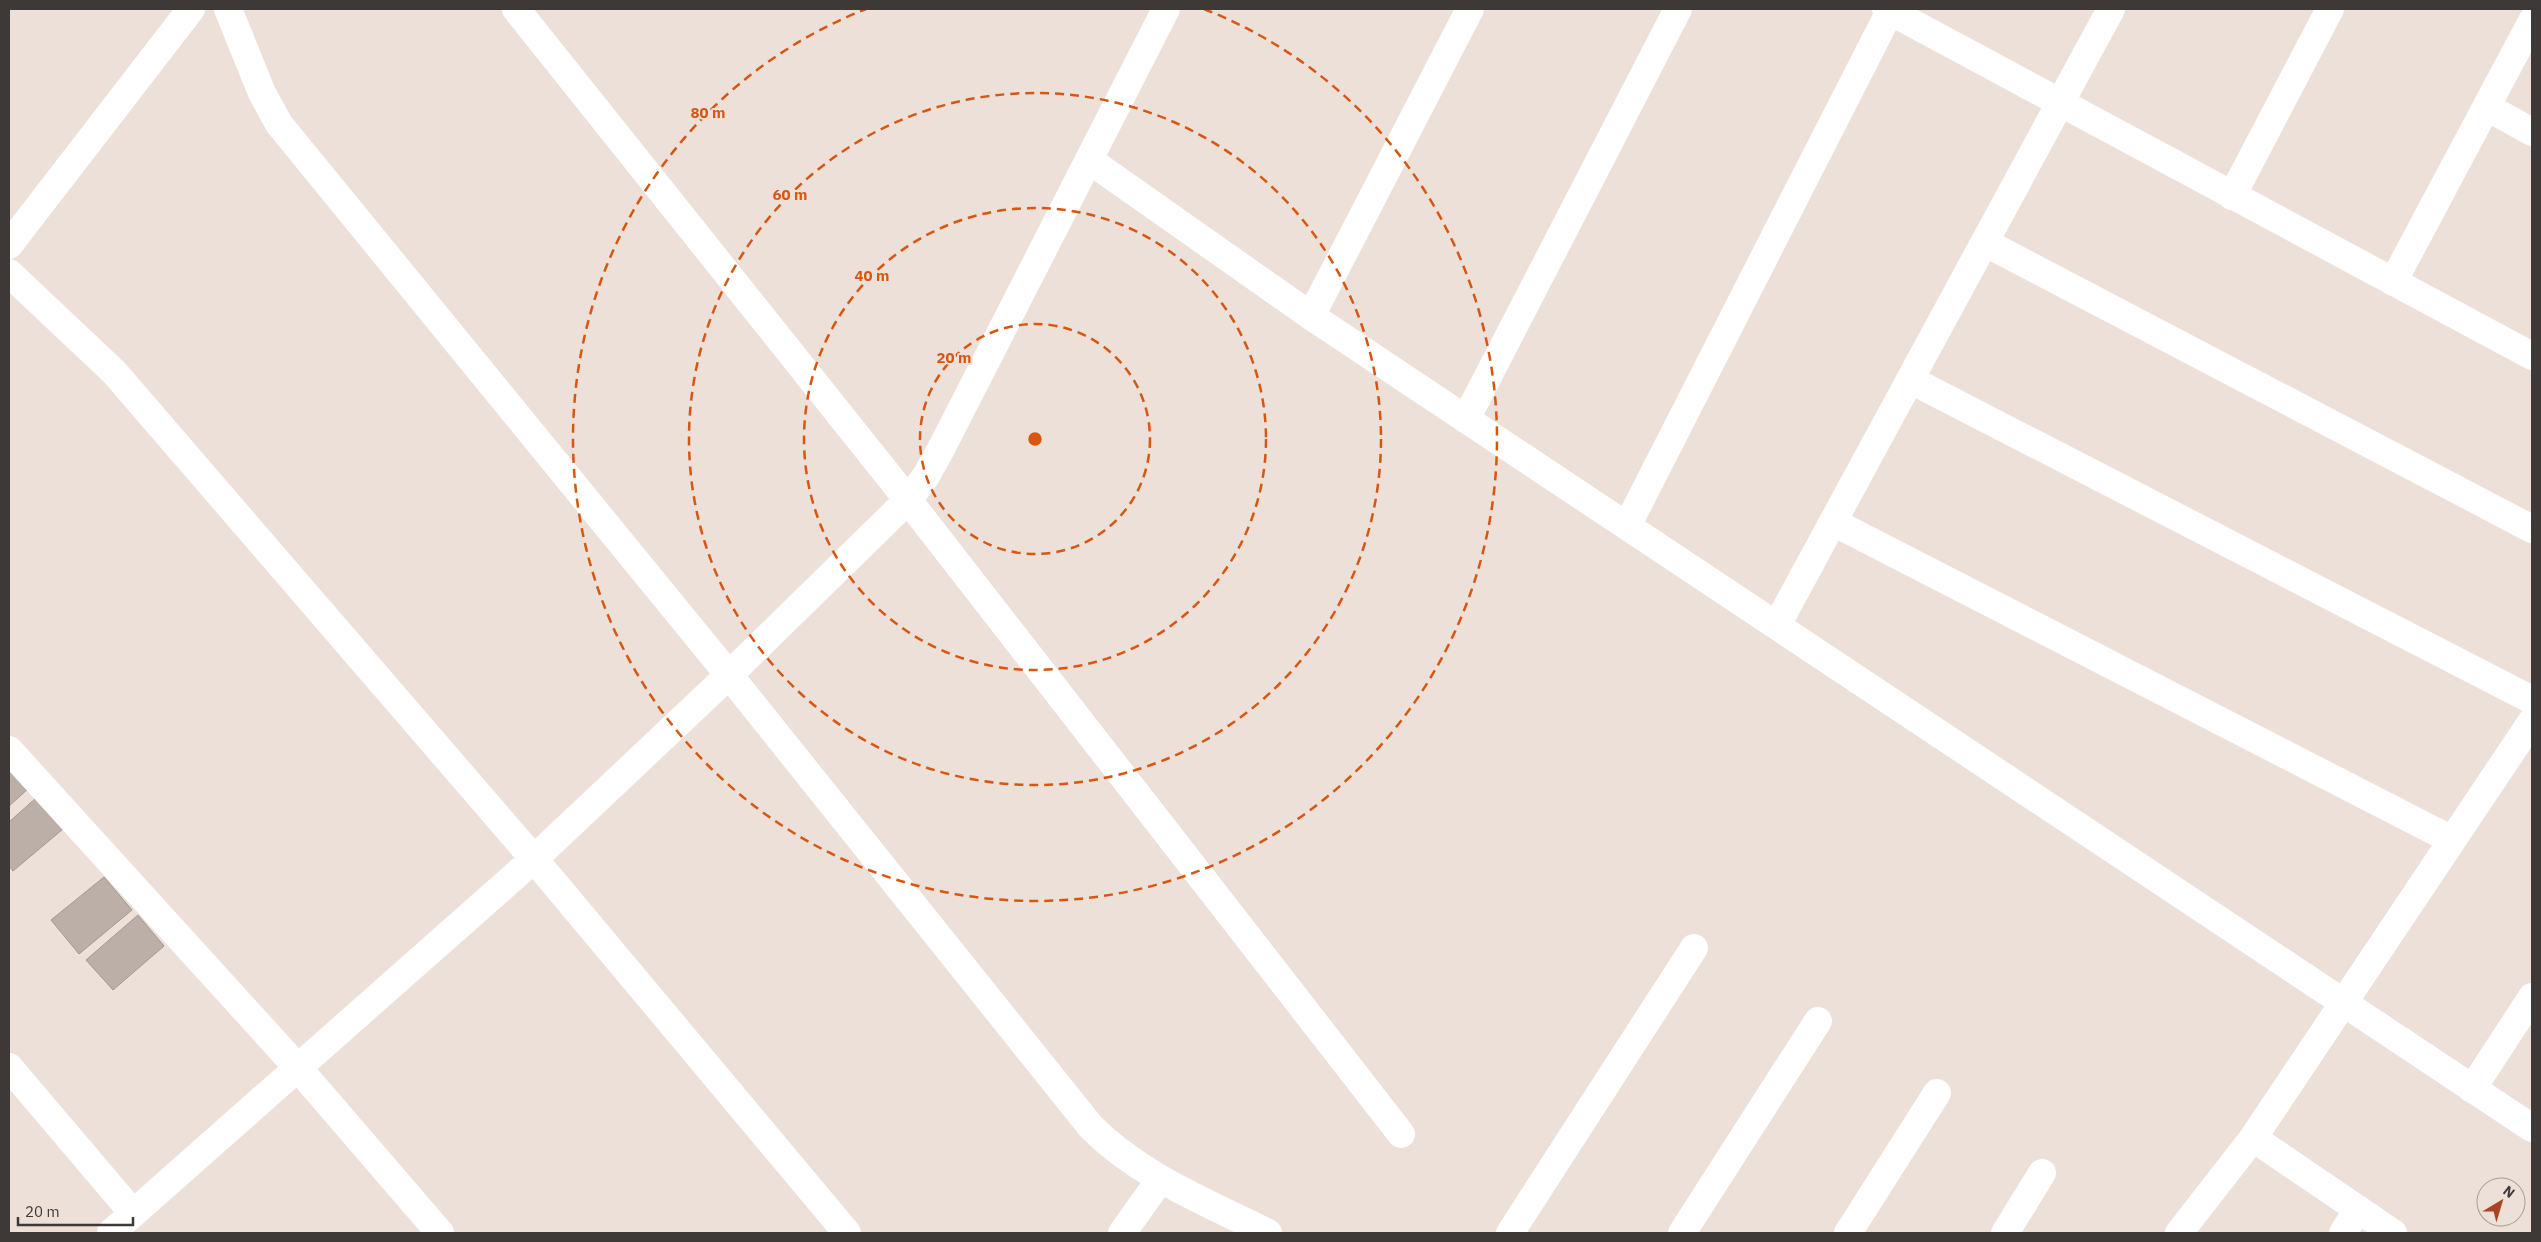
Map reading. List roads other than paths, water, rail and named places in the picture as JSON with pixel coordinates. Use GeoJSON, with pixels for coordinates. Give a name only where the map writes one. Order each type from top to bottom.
{"type":"FeatureCollection","features":[{"type":"Feature","properties":{"kind":"street"},"geometry":{"type":"LineString","coordinates":[[9,245],[191,9]]}},
{"type":"Feature","properties":{"kind":"street"},"geometry":{"type":"LineString","coordinates":[[228,9],[262,94],[279,124],[729,675],[1091,1127],[1114,1150],[1160,1180],[1268,1233]]}},
{"type":"Feature","properties":{"kind":"street"},"geometry":{"type":"LineString","coordinates":[[516,9],[908,500],[1401,1134]]}},
{"type":"Feature","properties":{"kind":"street"},"geometry":{"type":"LineString","coordinates":[[111,1233],[534,860],[729,675],[908,500],[936,458],[1166,9]]}},
{"type":"Feature","properties":{"kind":"street"},"geometry":{"type":"LineString","coordinates":[[1311,316],[1470,9]]}},
{"type":"Feature","properties":{"kind":"street"},"geometry":{"type":"LineString","coordinates":[[1466,419],[1678,9]]}},
{"type":"Feature","properties":{"kind":"street"},"geometry":{"type":"LineString","coordinates":[[1777,625],[1986,243],[2111,9]]}},
{"type":"Feature","properties":{"kind":"street"},"geometry":{"type":"LineString","coordinates":[[2232,196],[2330,9]]}},
{"type":"Feature","properties":{"kind":"street"},"geometry":{"type":"LineString","coordinates":[[1627,526],[1888,10],[2532,356]]}},
{"type":"Feature","properties":{"kind":"street"},"geometry":{"type":"LineString","coordinates":[[2393,282],[2532,21]]}},
{"type":"Feature","properties":{"kind":"street"},"geometry":{"type":"LineString","coordinates":[[2487,107],[2532,132]]}},
{"type":"Feature","properties":{"kind":"street"},"geometry":{"type":"LineString","coordinates":[[1089,160],[1311,316],[2532,1128]]}},
{"type":"Feature","properties":{"kind":"street"},"geometry":{"type":"LineString","coordinates":[[1986,243],[2532,529]]}},
{"type":"Feature","properties":{"kind":"street"},"geometry":{"type":"LineString","coordinates":[[9,273],[114,372],[534,860],[847,1233]]}},
{"type":"Feature","properties":{"kind":"street"},"geometry":{"type":"LineString","coordinates":[[1911,380],[2532,700]]}},
{"type":"Feature","properties":{"kind":"street"},"geometry":{"type":"LineString","coordinates":[[1833,522],[2452,840]]}},
{"type":"Feature","properties":{"kind":"street"},"geometry":{"type":"LineString","coordinates":[[2179,1233],[2254,1138],[2532,721]]}},
{"type":"Feature","properties":{"kind":"street"},"geometry":{"type":"LineString","coordinates":[[9,750],[298,1068],[440,1233]]}},
{"type":"Feature","properties":{"kind":"street"},"geometry":{"type":"LineString","coordinates":[[1510,1233],[1694,948]]}},
{"type":"Feature","properties":{"kind":"street"},"geometry":{"type":"LineString","coordinates":[[2472,1088],[2532,997]]}},
{"type":"Feature","properties":{"kind":"street"},"geometry":{"type":"LineString","coordinates":[[1682,1233],[1818,1020]]}},
{"type":"Feature","properties":{"kind":"street"},"geometry":{"type":"LineString","coordinates":[[9,1067],[133,1213]]}},
{"type":"Feature","properties":{"kind":"street"},"geometry":{"type":"LineString","coordinates":[[1848,1233],[1937,1093]]}},
{"type":"Feature","properties":{"kind":"street"},"geometry":{"type":"LineString","coordinates":[[2254,1138],[2393,1233]]}},
{"type":"Feature","properties":{"kind":"street"},"geometry":{"type":"LineString","coordinates":[[2005,1233],[2042,1173]]}},
{"type":"Feature","properties":{"kind":"street"},"geometry":{"type":"LineString","coordinates":[[1122,1233],[1160,1180]]}},
{"type":"Feature","properties":{"kind":"street"},"geometry":{"type":"LineString","coordinates":[[2343,1233],[2358,1209]]}}]}
